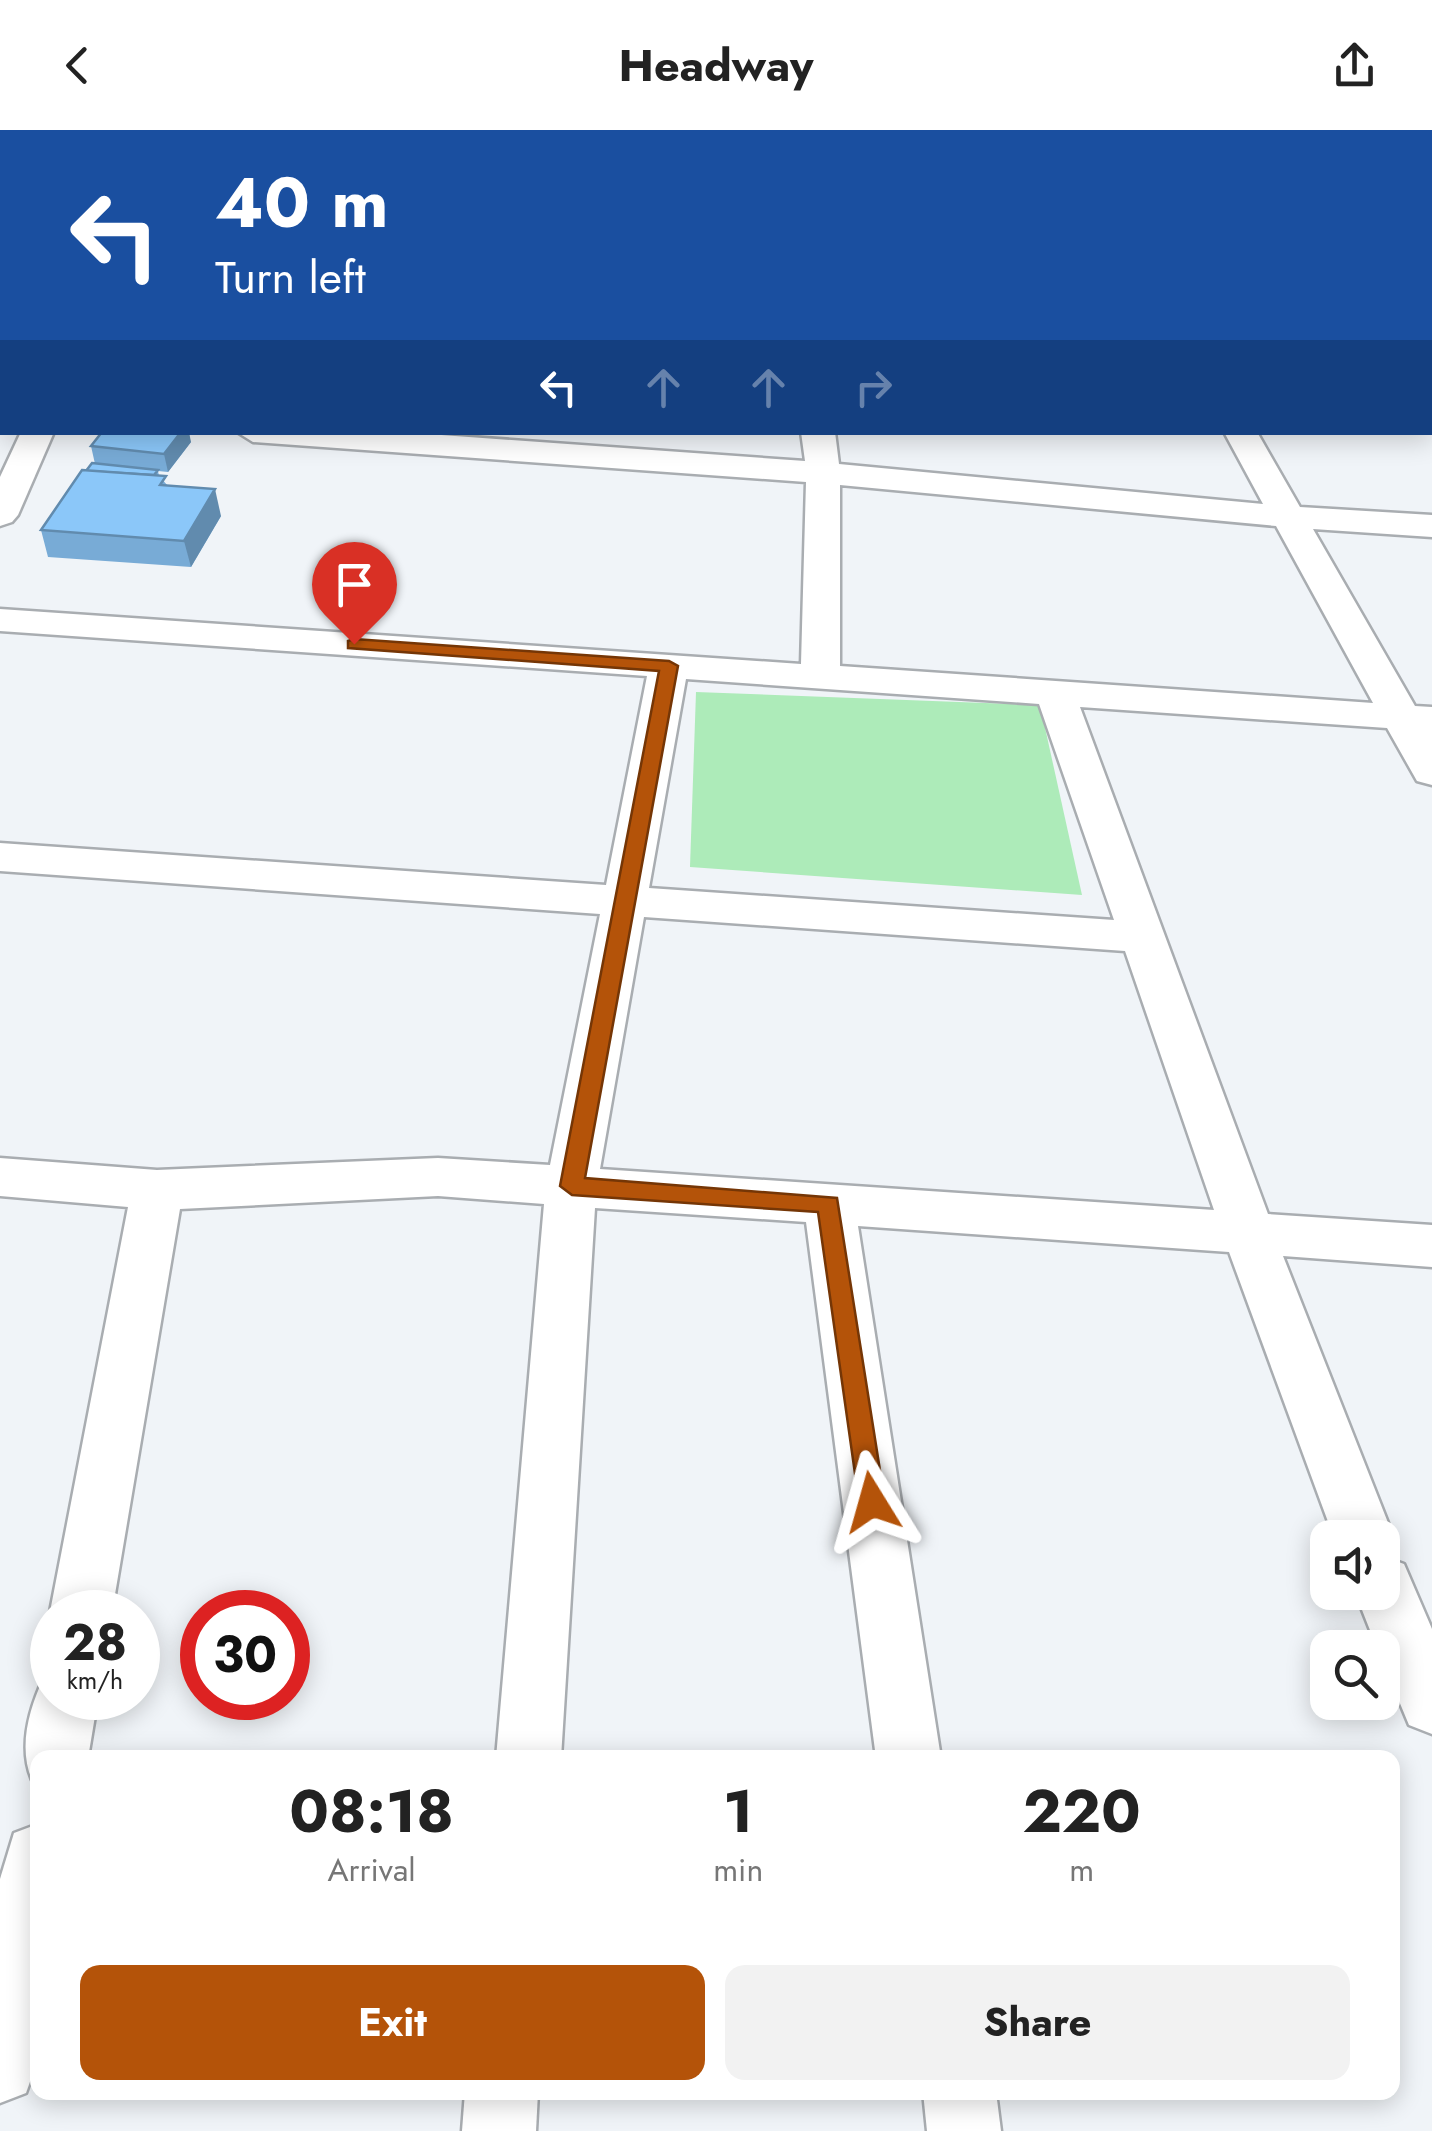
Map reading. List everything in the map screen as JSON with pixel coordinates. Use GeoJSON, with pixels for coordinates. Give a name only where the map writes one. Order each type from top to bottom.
{"type":"FeatureCollection","features":[{"type":"Feature","properties":{"kind":"street"},"geometry":{"type":"LineString","coordinates":[[0,515],[37,435]]}},
{"type":"Feature","properties":{"kind":"street"},"geometry":{"type":"LineString","coordinates":[[295,435],[824,473],[1288,517],[1432,526]]}},
{"type":"Feature","properties":{"kind":"street"},"geometry":{"type":"LineString","coordinates":[[818,435],[824,473],[820,676]]}},
{"type":"Feature","properties":{"kind":"street"},"geometry":{"type":"LineString","coordinates":[[1242,435],[1288,517],[1416,718],[1432,772]]}},
{"type":"Feature","properties":{"kind":"street"},"geometry":{"type":"LineString","coordinates":[[0,620],[1416,718]]}},
{"type":"Feature","properties":{"kind":"street"},"geometry":{"type":"LineString","coordinates":[[529,1750],[572,1186],[669,666]]}},
{"type":"Feature","properties":{"kind":"street"},"geometry":{"type":"LineString","coordinates":[[1055,693],[1312,1411],[1357,1520]]}},
{"type":"Feature","properties":{"kind":"street"},"geometry":{"type":"LineString","coordinates":[[0,857],[1141,936]]}},
{"type":"Feature","properties":{"kind":"street"},"geometry":{"type":"LineString","coordinates":[[0,1177],[157,1190],[438,1177],[1432,1246]]}},
{"type":"Feature","properties":{"kind":"street"},"geometry":{"type":"LineString","coordinates":[[85,1590],[157,1190]]}},
{"type":"Feature","properties":{"kind":"street"},"geometry":{"type":"LineString","coordinates":[[828,1204],[909,1750]]}},
{"type":"Feature","properties":{"kind":"street"},"geometry":{"type":"LineString","coordinates":[[1393,1610],[1432,1704]]}},
{"type":"Feature","properties":{"kind":"street"},"geometry":{"type":"LineString","coordinates":[[57,1750],[62,1720]]}},
{"type":"Feature","properties":{"kind":"street"},"geometry":{"type":"LineString","coordinates":[[0,2067],[30,1902]]}},
{"type":"Feature","properties":{"kind":"street"},"geometry":{"type":"LineString","coordinates":[[499,2131],[501,2100]]}},
{"type":"Feature","properties":{"kind":"street"},"geometry":{"type":"LineString","coordinates":[[959,2100],[964,2131]]}},
{"type":"Feature","properties":{"kind":"green space"},"geometry":{"type":"Polygon","coordinates":[[[696,692],[1040,705],[1082,895],[690,867],[696,692]]]}},
{"type":"Feature","properties":{"kind":"building"},"geometry":{"type":"Polygon","coordinates":[[[100,435],[179,435],[164,454],[91,446],[100,435]]]}},
{"type":"Feature","properties":{"kind":"building"},"geometry":{"type":"Polygon","coordinates":[[[92,463],[158,470],[154,475],[86,471],[92,463]]]}},
{"type":"Feature","properties":{"kind":"building"},"geometry":{"type":"Polygon","coordinates":[[[82,470],[166,476],[160,485],[215,489],[184,541],[41,530],[82,470]]]}},
{"type":"Feature","properties":{"kind":"route"},"geometry":{"type":"LineString","coordinates":[[354,644],[669,666],[572,1186],[828,1204],[872,1502]]}}]}
